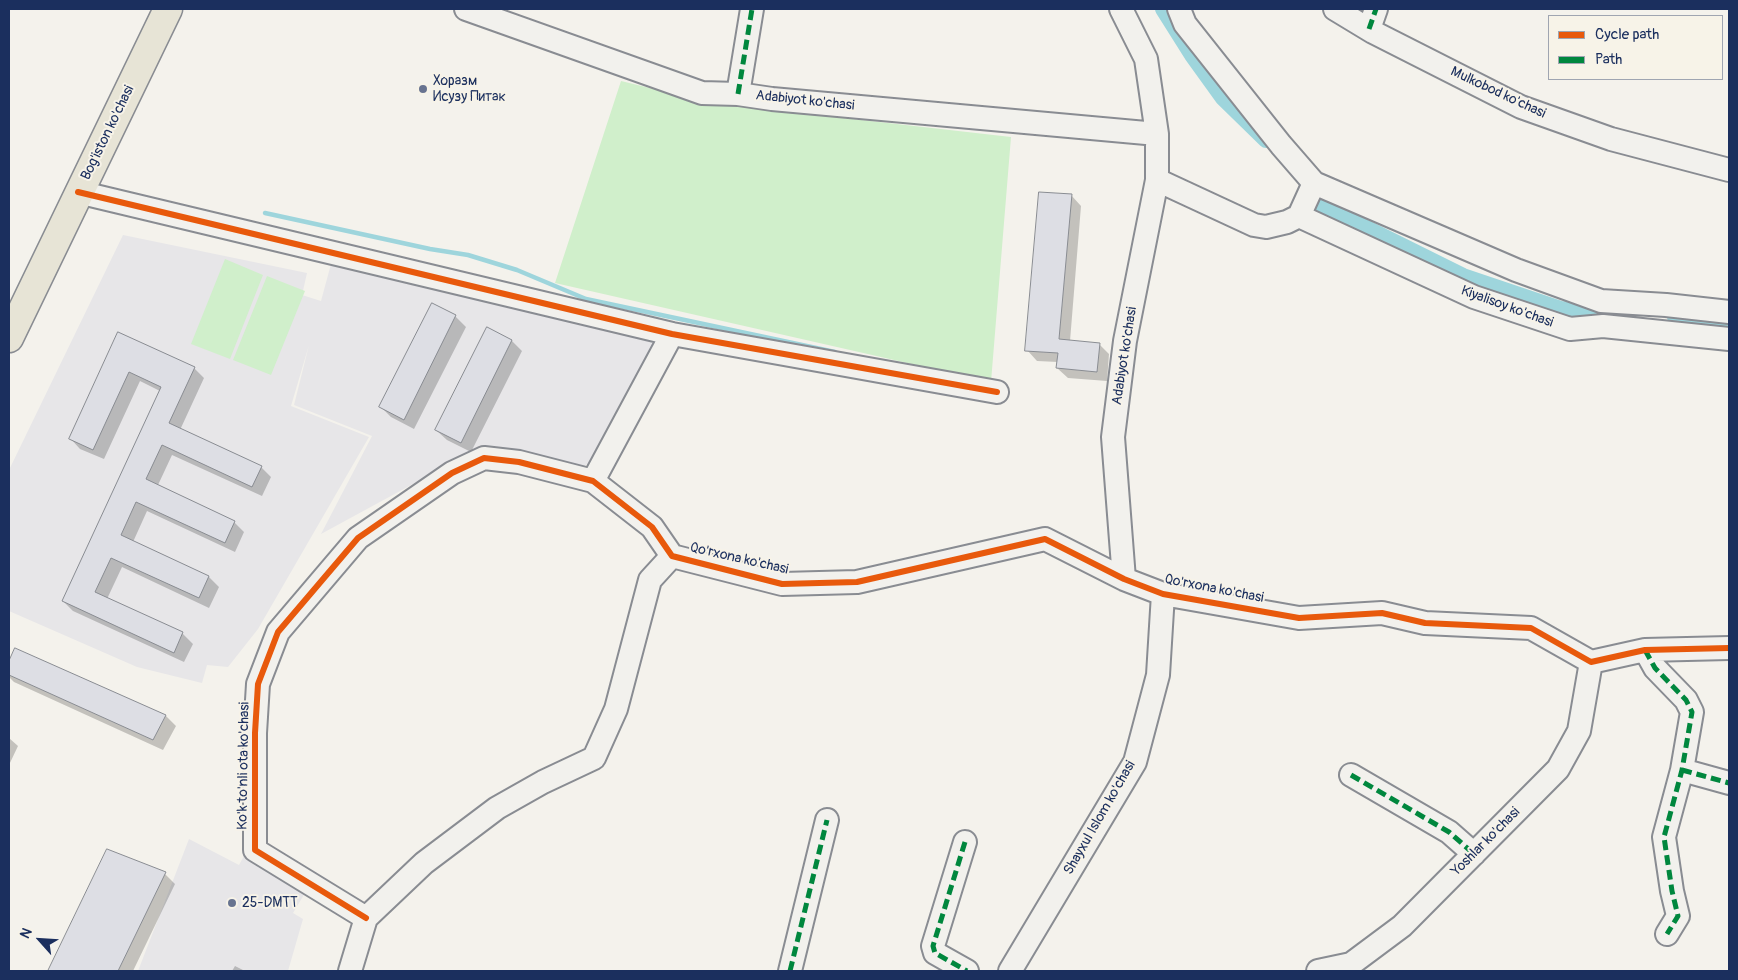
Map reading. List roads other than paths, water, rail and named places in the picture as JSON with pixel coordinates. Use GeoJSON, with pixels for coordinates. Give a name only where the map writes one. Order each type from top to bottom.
{"type":"FeatureCollection","features":[{"type":"Feature","properties":{"kind":"main road","name":"Bog'iston ko'chasi"},"geometry":{"type":"LineString","coordinates":[[9,338],[168,9]]}},
{"type":"Feature","properties":{"kind":"street","name":"Adabiyot ko'chasi"},"geometry":{"type":"LineString","coordinates":[[466,9],[702,93],[738,94],[782,100],[1157,134]]}},
{"type":"Feature","properties":{"kind":"street"},"geometry":{"type":"LineString","coordinates":[[738,94],[752,9]]}},
{"type":"Feature","properties":{"kind":"street","name":"Adabiyot ko'chasi"},"geometry":{"type":"LineString","coordinates":[[1121,9],[1146,58],[1157,134],[1157,180],[1125,341],[1113,437],[1124,579]]}},
{"type":"Feature","properties":{"kind":"street"},"geometry":{"type":"LineString","coordinates":[[1179,9],[1185,24],[1281,145],[1314,183],[1516,270],[1601,301],[1666,305],[1729,312]]}},
{"type":"Feature","properties":{"kind":"street","name":"Mulkobod ko'chasi"},"geometry":{"type":"LineString","coordinates":[[1335,9],[1372,19],[1521,107],[1611,139],[1729,170]]}},
{"type":"Feature","properties":{"kind":"street"},"geometry":{"type":"LineString","coordinates":[[1157,180],[1254,225],[1266,228],[1287,222],[1299,216],[1314,183]]}},
{"type":"Feature","properties":{"kind":"street"},"geometry":{"type":"LineString","coordinates":[[78,192],[672,334],[997,392]]}},
{"type":"Feature","properties":{"kind":"street","name":"Kiyalisoy ko'chasi"},"geometry":{"type":"LineString","coordinates":[[1299,216],[1474,297],[1570,329],[1603,326],[1729,339]]}},
{"type":"Feature","properties":{"kind":"street"},"geometry":{"type":"LineString","coordinates":[[593,481],[672,334]]}},
{"type":"Feature","properties":{"kind":"street","name":"Ko'k to'nli ota ko'chasi"},"geometry":{"type":"LineString","coordinates":[[366,918],[255,850],[255,733],[258,684],[278,632],[358,538],[452,473],[484,458],[519,462],[593,481],[652,526],[672,556]]}},
{"type":"Feature","properties":{"kind":"street","name":"Qo'rxona ko'chasi"},"geometry":{"type":"LineString","coordinates":[[672,556],[782,584],[857,582],[1045,539],[1124,579],[1164,594],[1299,618],[1382,613],[1425,623],[1531,628],[1591,662]]}},
{"type":"Feature","properties":{"kind":"street"},"geometry":{"type":"LineString","coordinates":[[350,971],[366,918],[424,863],[497,808],[543,782],[594,758],[616,709],[650,580],[672,556]]}},
{"type":"Feature","properties":{"kind":"street","name":"Shayxul Islom ko'chasi"},"geometry":{"type":"LineString","coordinates":[[1010,971],[1134,762],[1158,675],[1164,594]]}},
{"type":"Feature","properties":{"kind":"street"},"geometry":{"type":"LineString","coordinates":[[1591,662],[1645,650],[1729,648]]}},
{"type":"Feature","properties":{"kind":"street"},"geometry":{"type":"LineString","coordinates":[[1645,650],[1656,668],[1686,700],[1692,712],[1682,770],[1664,837],[1672,891],[1678,916],[1667,934]]}},
{"type":"Feature","properties":{"kind":"street","name":"Yoshlar ko'chasi"},"geometry":{"type":"LineString","coordinates":[[1318,971],[1351,964],[1402,926],[1558,769],[1579,731],[1591,662]]}},
{"type":"Feature","properties":{"kind":"street"},"geometry":{"type":"LineString","coordinates":[[1682,770],[1729,783]]}},
{"type":"Feature","properties":{"kind":"street"},"geometry":{"type":"LineString","coordinates":[[1351,775],[1449,832],[1474,854]]}},
{"type":"Feature","properties":{"kind":"street"},"geometry":{"type":"LineString","coordinates":[[790,971],[827,820]]}},
{"type":"Feature","properties":{"kind":"street"},"geometry":{"type":"LineString","coordinates":[[965,842],[933,946],[936,953],[967,971]]}},
{"type":"Feature","properties":{"kind":"waterway"},"geometry":{"type":"LineString","coordinates":[[1163,9],[1192,55],[1223,98],[1266,140]]}},
{"type":"Feature","properties":{"kind":"waterway"},"geometry":{"type":"LineString","coordinates":[[1318,203],[1463,276],[1561,309],[1618,313]]}},
{"type":"Feature","properties":{"kind":"waterway"},"geometry":{"type":"LineString","coordinates":[[265,213],[430,249],[468,255],[517,270],[586,299],[835,352]]}},
{"type":"Feature","properties":{"kind":"waterway"},"geometry":{"type":"LineString","coordinates":[[1675,317],[1729,325]]}},
{"type":"Feature","properties":{"kind":"place","name":"Хоразм Исузу Питак"},"geometry":{"type":"Point","coordinates":[423,89]}},
{"type":"Feature","properties":{"kind":"place","name":"25-DMTT"},"geometry":{"type":"Point","coordinates":[232,903]}}]}
